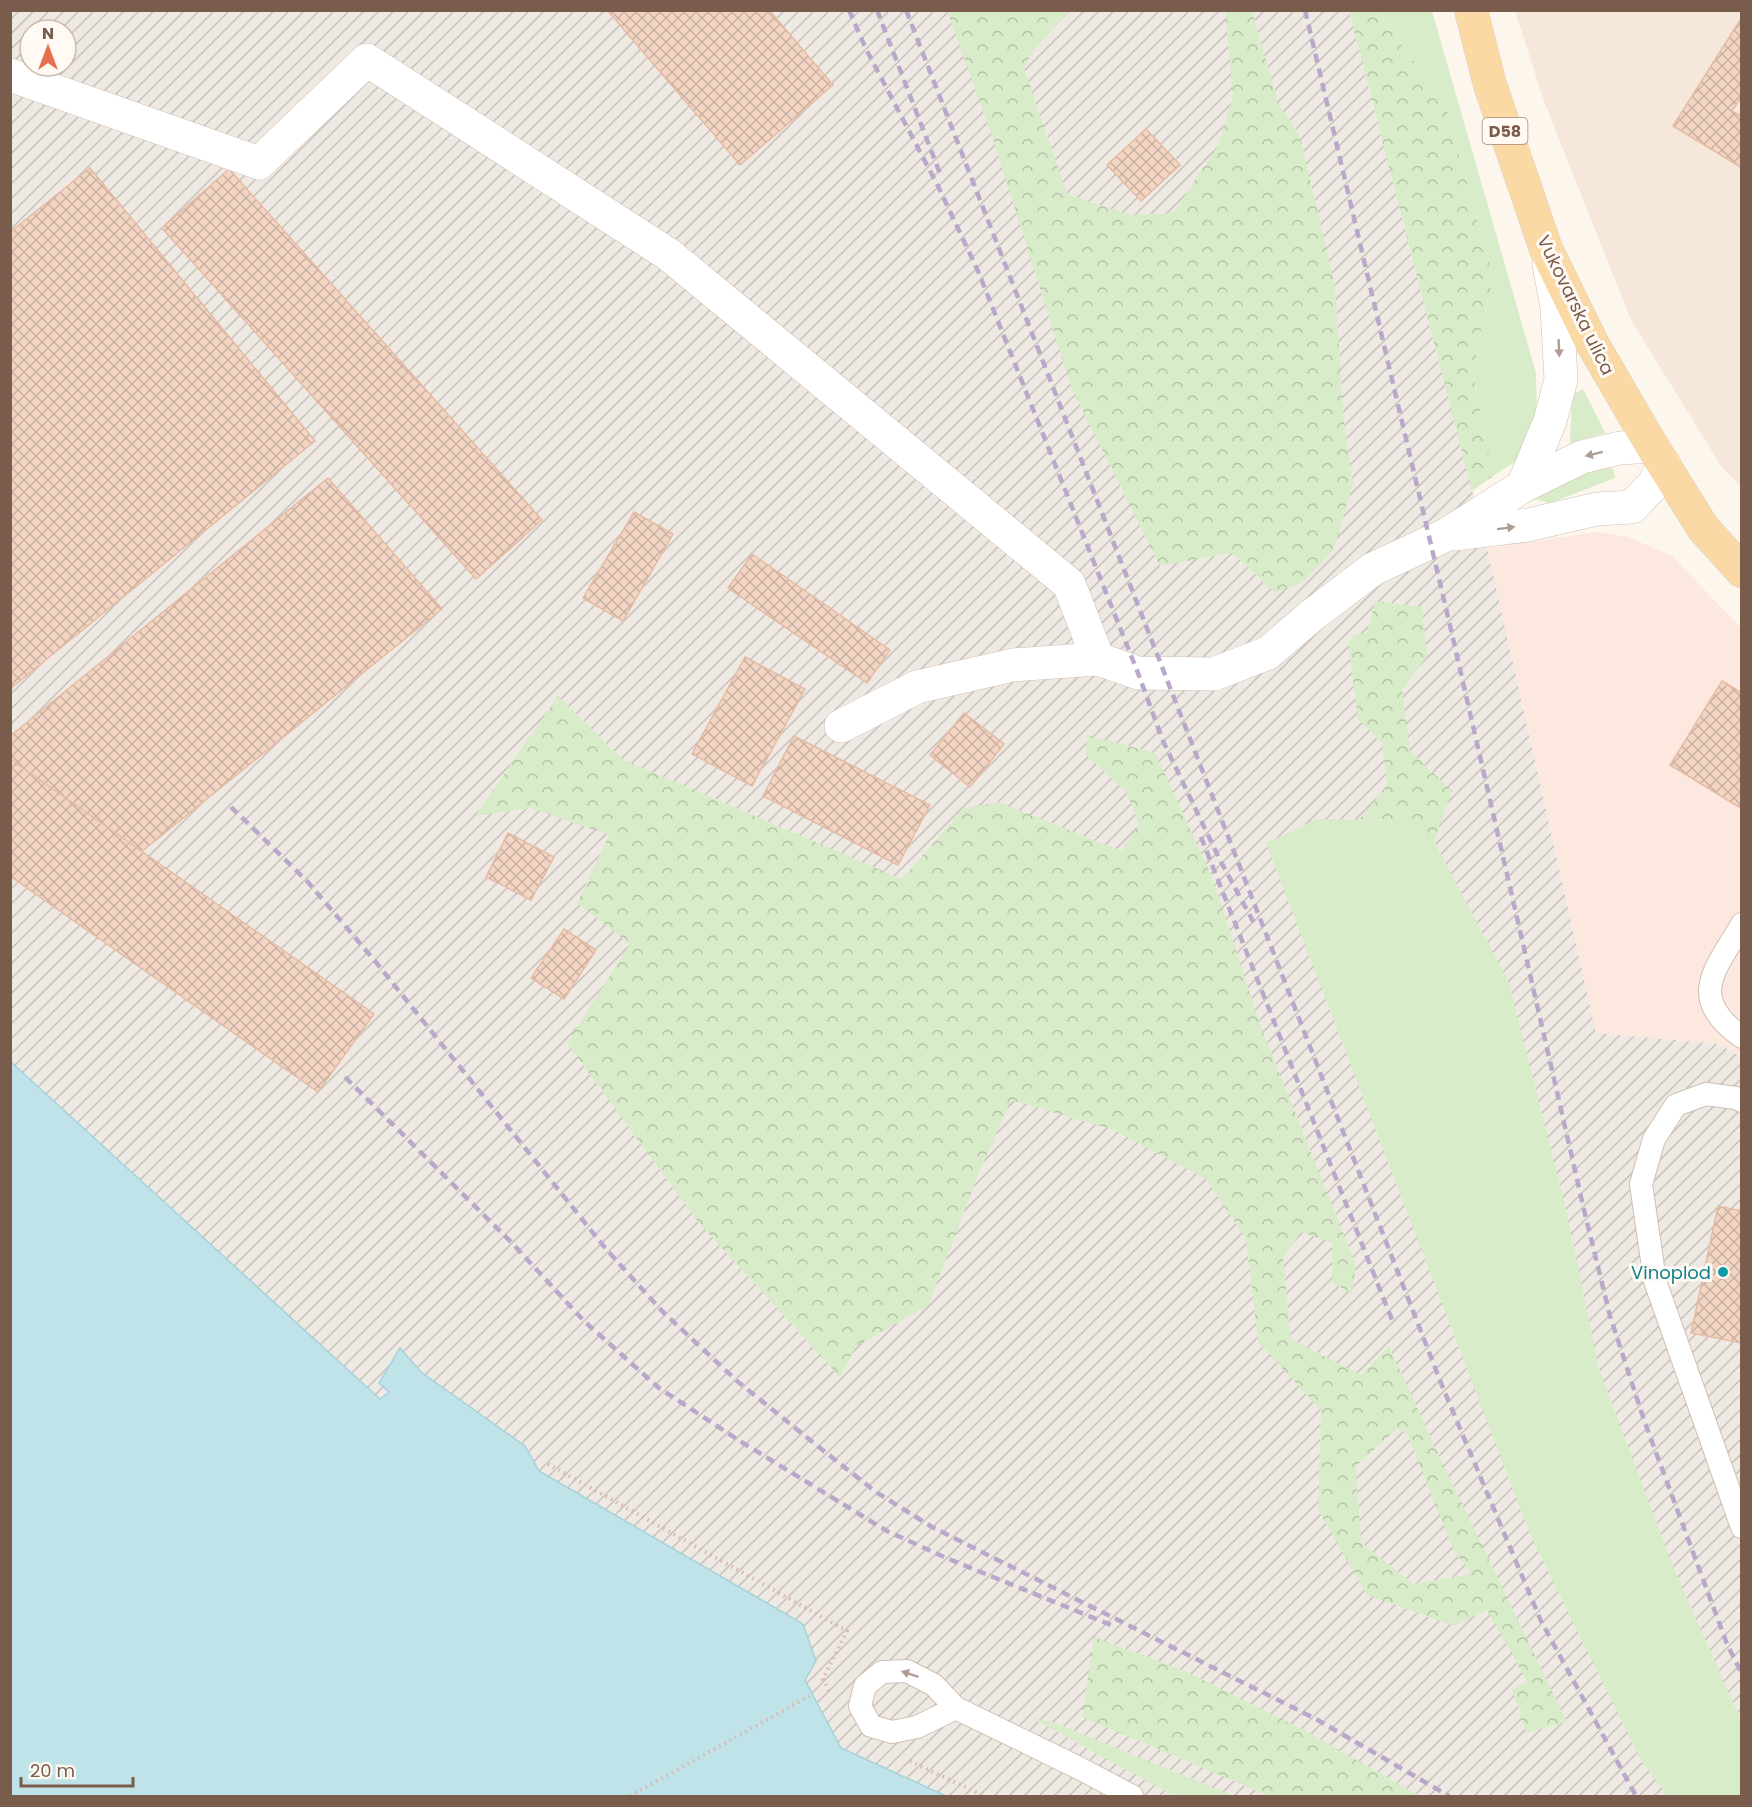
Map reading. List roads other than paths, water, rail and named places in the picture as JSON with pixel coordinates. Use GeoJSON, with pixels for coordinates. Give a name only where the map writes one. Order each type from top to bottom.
{"type":"FeatureCollection","features":[{"type":"Feature","properties":{"kind":"main road","name":"Vukovarska ulica"},"geometry":{"type":"LineString","coordinates":[[1471,10],[1490,85],[1546,249],[1592,343],[1658,455],[1703,528],[1742,571]]}},
{"type":"Feature","properties":{"kind":"street"},"geometry":{"type":"LineString","coordinates":[[10,75],[258,163],[367,60],[677,261],[1069,584],[1098,659]]}},
{"type":"Feature","properties":{"kind":"street"},"geometry":{"type":"LineString","coordinates":[[1523,486],[1550,421],[1561,380],[1557,306],[1546,249]]}},
{"type":"Feature","properties":{"kind":"street"},"geometry":{"type":"LineString","coordinates":[[841,726],[918,687],[1013,665],[1098,659],[1138,673],[1214,674],[1268,653],[1311,616],[1373,570],[1448,534],[1523,486],[1582,457],[1620,448],[1658,455],[1653,484],[1632,507],[1597,509],[1528,525],[1448,534]]}},
{"type":"Feature","properties":{"kind":"lane"},"geometry":{"type":"LineString","coordinates":[[1742,924],[1711,979],[1710,1001],[1724,1024],[1742,1037]]}},
{"type":"Feature","properties":{"kind":"lane"},"geometry":{"type":"LineString","coordinates":[[1742,1101],[1706,1094],[1676,1105],[1654,1139],[1641,1184],[1655,1281],[1742,1527]]}},
{"type":"Feature","properties":{"kind":"lane"},"geometry":{"type":"LineString","coordinates":[[956,1708],[1077,1767],[1132,1797]]}},
{"type":"Feature","properties":{"kind":"water"},"geometry":{"type":"Polygon","coordinates":[[[11,1062],[380,1399],[389,1392],[379,1383],[400,1348],[421,1372],[525,1446],[539,1471],[803,1624],[816,1661],[805,1680],[841,1748],[946,1796],[11,1796],[11,1062]]]}},
{"type":"Feature","properties":{"kind":"railway"},"geometry":{"type":"LineString","coordinates":[[849,10],[866,49],[938,186],[978,271],[1163,741],[1219,858],[1255,925]]}},
{"type":"Feature","properties":{"kind":"railway"},"geometry":{"type":"LineString","coordinates":[[877,10],[941,176]]}},
{"type":"Feature","properties":{"kind":"railway"},"geometry":{"type":"LineString","coordinates":[[906,10],[1443,1388],[1541,1621],[1636,1796]]}},
{"type":"Feature","properties":{"kind":"railway"},"geometry":{"type":"LineString","coordinates":[[1305,10],[1610,1316],[1644,1420],[1727,1644],[1742,1674]]}},
{"type":"Feature","properties":{"kind":"railway"},"geometry":{"type":"LineString","coordinates":[[231,807],[307,881],[375,961],[606,1249],[662,1311],[737,1381],[876,1492],[932,1527],[1316,1719],[1449,1796]]}},
{"type":"Feature","properties":{"kind":"railway"},"geometry":{"type":"LineString","coordinates":[[1201,837],[1392,1320]]}},
{"type":"Feature","properties":{"kind":"railway"},"geometry":{"type":"LineString","coordinates":[[345,1077],[512,1243],[584,1321],[659,1388],[743,1443],[887,1531],[944,1557],[1111,1625]]}},
{"type":"Feature","properties":{"kind":"place","name":"Vinoplod"},"geometry":{"type":"Point","coordinates":[1723,1272]}}]}
